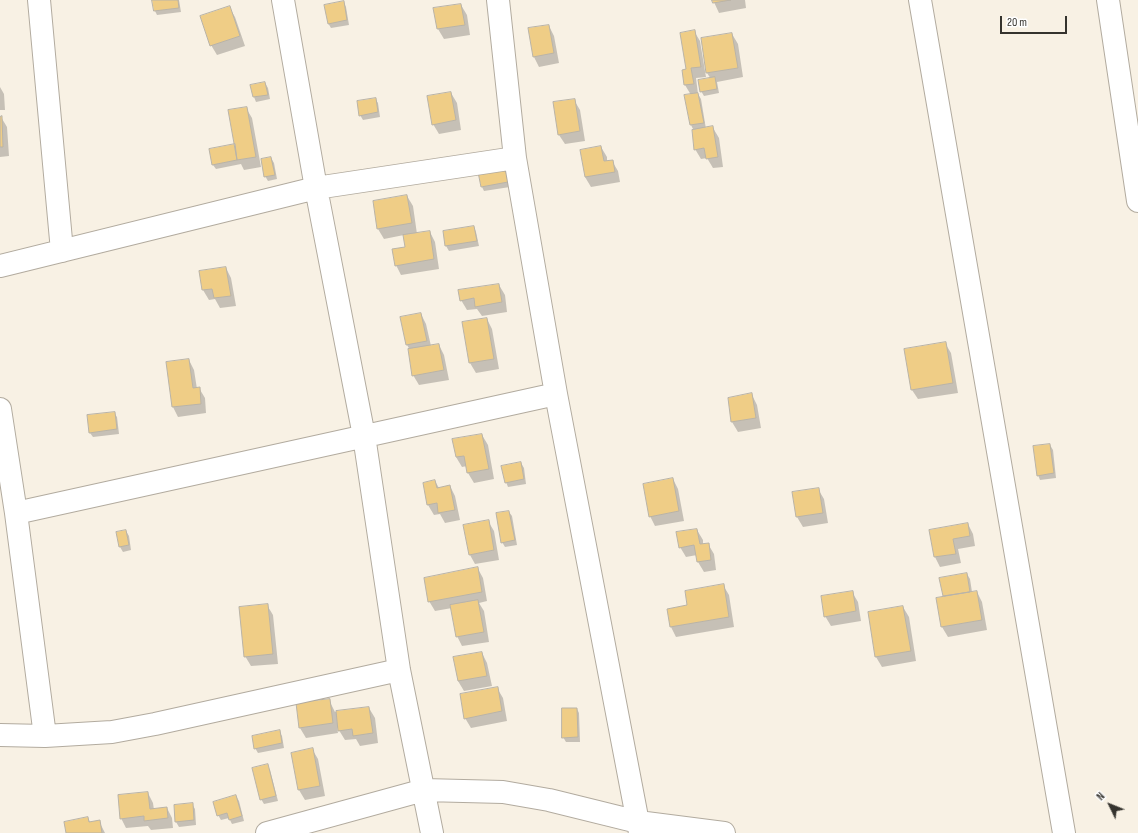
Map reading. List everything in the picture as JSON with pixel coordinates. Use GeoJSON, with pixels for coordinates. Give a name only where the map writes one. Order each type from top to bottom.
{"type":"FeatureCollection","features":[{"type":"Feature","properties":{"kind":"street"},"geometry":{"type":"LineString","coordinates":[[39,0],[62,251]]}},
{"type":"Feature","properties":{"kind":"street"},"geometry":{"type":"LineString","coordinates":[[283,0],[316,188],[364,436],[399,670],[432,833]]}},
{"type":"Feature","properties":{"kind":"street"},"geometry":{"type":"LineString","coordinates":[[498,0],[515,158],[556,394],[639,828]]}},
{"type":"Feature","properties":{"kind":"street"},"geometry":{"type":"LineString","coordinates":[[920,0],[1064,833]]}},
{"type":"Feature","properties":{"kind":"street"},"geometry":{"type":"LineString","coordinates":[[1108,0],[1137,194]]}},
{"type":"Feature","properties":{"kind":"street"},"geometry":{"type":"LineString","coordinates":[[0,266],[316,188],[515,158]]}},
{"type":"Feature","properties":{"kind":"street"},"geometry":{"type":"LineString","coordinates":[[16,513],[556,394]]}},
{"type":"Feature","properties":{"kind":"street"},"geometry":{"type":"LineString","coordinates":[[0,409],[16,513],[45,736]]}},
{"type":"Feature","properties":{"kind":"street"},"geometry":{"type":"LineString","coordinates":[[0,735],[45,736],[119,731],[399,670]]}},
{"type":"Feature","properties":{"kind":"street"},"geometry":{"type":"LineString","coordinates":[[267,833],[424,790],[502,792],[549,800],[639,828],[724,833]]}},
{"type":"Feature","properties":{"kind":"building"},"geometry":{"type":"Polygon","coordinates":[[[152,0],[178,0],[179,8],[154,11],[152,0]]]}},
{"type":"Feature","properties":{"kind":"building"},"geometry":{"type":"Polygon","coordinates":[[[712,0],[731,0],[713,3],[712,0]]]}},
{"type":"Feature","properties":{"kind":"building"},"geometry":{"type":"Polygon","coordinates":[[[344,1],[347,20],[328,24],[324,5],[344,1]]]}},
{"type":"Feature","properties":{"kind":"building"},"geometry":{"type":"Polygon","coordinates":[[[461,4],[465,25],[437,29],[433,8],[461,4]]]}},
{"type":"Feature","properties":{"kind":"building"},"geometry":{"type":"Polygon","coordinates":[[[230,6],[240,36],[210,46],[200,16],[230,6]]]}},
{"type":"Feature","properties":{"kind":"building"},"geometry":{"type":"Polygon","coordinates":[[[549,25],[554,53],[533,57],[528,28],[549,25]]]}},
{"type":"Feature","properties":{"kind":"building"},"geometry":{"type":"Polygon","coordinates":[[[695,30],[701,67],[691,68],[694,84],[684,85],[682,70],[686,69],[680,33],[695,30]]]}},
{"type":"Feature","properties":{"kind":"building"},"geometry":{"type":"Polygon","coordinates":[[[732,33],[738,68],[706,73],[701,38],[732,33]]]}},
{"type":"Feature","properties":{"kind":"building"},"geometry":{"type":"Polygon","coordinates":[[[715,77],[717,89],[700,92],[698,80],[715,77]]]}},
{"type":"Feature","properties":{"kind":"building"},"geometry":{"type":"Polygon","coordinates":[[[265,82],[268,95],[253,97],[250,85],[265,82]]]}},
{"type":"Feature","properties":{"kind":"building"},"geometry":{"type":"Polygon","coordinates":[[[451,92],[456,120],[432,125],[427,96],[451,92]]]}},
{"type":"Feature","properties":{"kind":"building"},"geometry":{"type":"Polygon","coordinates":[[[698,93],[704,123],[690,125],[684,95],[698,93]]]}},
{"type":"Feature","properties":{"kind":"building"},"geometry":{"type":"Polygon","coordinates":[[[376,98],[378,112],[359,116],[357,101],[376,98]]]}},
{"type":"Feature","properties":{"kind":"building"},"geometry":{"type":"Polygon","coordinates":[[[575,99],[580,131],[558,135],[553,102],[575,99]]]}},
{"type":"Feature","properties":{"kind":"building"},"geometry":{"type":"Polygon","coordinates":[[[247,107],[256,157],[237,160],[228,110],[247,107]]]}},
{"type":"Feature","properties":{"kind":"building"},"geometry":{"type":"Polygon","coordinates":[[[2,116],[3,147],[0,147],[0,117],[2,116]]]}},
{"type":"Feature","properties":{"kind":"building"},"geometry":{"type":"Polygon","coordinates":[[[713,126],[718,157],[706,159],[704,148],[694,150],[692,130],[713,126]]]}},
{"type":"Feature","properties":{"kind":"building"},"geometry":{"type":"Polygon","coordinates":[[[235,144],[237,160],[212,165],[209,149],[235,144]]]}},
{"type":"Feature","properties":{"kind":"building"},"geometry":{"type":"Polygon","coordinates":[[[601,146],[604,161],[613,160],[615,172],[585,177],[580,150],[601,146]]]}},
{"type":"Feature","properties":{"kind":"building"},"geometry":{"type":"Polygon","coordinates":[[[271,157],[275,175],[264,177],[261,159],[271,157]]]}},
{"type":"Feature","properties":{"kind":"building"},"geometry":{"type":"Polygon","coordinates":[[[505,167],[508,182],[481,187],[478,172],[505,167]]]}},
{"type":"Feature","properties":{"kind":"building"},"geometry":{"type":"Polygon","coordinates":[[[407,195],[412,223],[377,229],[373,201],[407,195]]]}},
{"type":"Feature","properties":{"kind":"building"},"geometry":{"type":"Polygon","coordinates":[[[474,226],[477,241],[445,246],[443,231],[474,226]]]}},
{"type":"Feature","properties":{"kind":"building"},"geometry":{"type":"Polygon","coordinates":[[[430,231],[434,259],[395,266],[392,249],[405,247],[403,235],[430,231]]]}},
{"type":"Feature","properties":{"kind":"building"},"geometry":{"type":"Polygon","coordinates":[[[226,267],[231,296],[214,298],[212,289],[202,290],[199,271],[226,267]]]}},
{"type":"Feature","properties":{"kind":"building"},"geometry":{"type":"Polygon","coordinates":[[[499,284],[502,302],[475,307],[474,298],[460,301],[458,290],[499,284]]]}},
{"type":"Feature","properties":{"kind":"building"},"geometry":{"type":"Polygon","coordinates":[[[421,313],[427,341],[406,345],[400,317],[421,313]]]}},
{"type":"Feature","properties":{"kind":"building"},"geometry":{"type":"Polygon","coordinates":[[[487,318],[494,359],[469,363],[462,322],[487,318]]]}},
{"type":"Feature","properties":{"kind":"building"},"geometry":{"type":"Polygon","coordinates":[[[946,342],[953,383],[911,390],[904,349],[946,342]]]}},
{"type":"Feature","properties":{"kind":"building"},"geometry":{"type":"Polygon","coordinates":[[[439,344],[444,370],[412,376],[408,349],[439,344]]]}},
{"type":"Feature","properties":{"kind":"building"},"geometry":{"type":"Polygon","coordinates":[[[189,359],[193,388],[200,387],[201,404],[172,407],[166,362],[189,359]]]}},
{"type":"Feature","properties":{"kind":"building"},"geometry":{"type":"Polygon","coordinates":[[[752,393],[756,418],[731,422],[728,398],[752,393]]]}},
{"type":"Feature","properties":{"kind":"building"},"geometry":{"type":"Polygon","coordinates":[[[115,412],[117,429],[89,433],[87,415],[115,412]]]}},
{"type":"Feature","properties":{"kind":"building"},"geometry":{"type":"Polygon","coordinates":[[[482,434],[489,469],[467,473],[464,456],[456,457],[452,439],[482,434]]]}},
{"type":"Feature","properties":{"kind":"building"},"geometry":{"type":"Polygon","coordinates":[[[1050,444],[1054,473],[1037,476],[1033,446],[1050,444]]]}},
{"type":"Feature","properties":{"kind":"building"},"geometry":{"type":"Polygon","coordinates":[[[521,462],[524,479],[505,483],[501,466],[521,462]]]}},
{"type":"Feature","properties":{"kind":"building"},"geometry":{"type":"Polygon","coordinates":[[[673,478],[679,511],[649,517],[643,484],[673,478]]]}},
{"type":"Feature","properties":{"kind":"building"},"geometry":{"type":"Polygon","coordinates":[[[435,480],[437,488],[450,485],[455,510],[438,513],[437,503],[427,505],[423,483],[435,480]]]}},
{"type":"Feature","properties":{"kind":"building"},"geometry":{"type":"Polygon","coordinates":[[[819,488],[823,513],[796,517],[792,492],[819,488]]]}},
{"type":"Feature","properties":{"kind":"building"},"geometry":{"type":"Polygon","coordinates":[[[509,511],[515,540],[501,543],[496,513],[509,511]]]}},
{"type":"Feature","properties":{"kind":"building"},"geometry":{"type":"Polygon","coordinates":[[[489,520],[494,550],[469,555],[463,525],[489,520]]]}},
{"type":"Feature","properties":{"kind":"building"},"geometry":{"type":"Polygon","coordinates":[[[968,523],[970,536],[953,539],[956,554],[934,557],[929,530],[968,523]]]}},
{"type":"Feature","properties":{"kind":"building"},"geometry":{"type":"Polygon","coordinates":[[[697,529],[700,544],[709,543],[711,560],[697,562],[694,545],[679,548],[676,532],[697,529]]]}},
{"type":"Feature","properties":{"kind":"building"},"geometry":{"type":"Polygon","coordinates":[[[126,530],[129,545],[119,547],[116,532],[126,530]]]}},
{"type":"Feature","properties":{"kind":"building"},"geometry":{"type":"Polygon","coordinates":[[[478,567],[482,592],[428,602],[424,578],[478,567]]]}},
{"type":"Feature","properties":{"kind":"building"},"geometry":{"type":"Polygon","coordinates":[[[967,573],[970,592],[943,596],[939,578],[967,573]]]}},
{"type":"Feature","properties":{"kind":"building"},"geometry":{"type":"Polygon","coordinates":[[[724,584],[729,617],[670,627],[667,609],[687,605],[685,591],[724,584]]]}},
{"type":"Feature","properties":{"kind":"building"},"geometry":{"type":"Polygon","coordinates":[[[853,591],[856,611],[824,617],[821,596],[853,591]]]}},
{"type":"Feature","properties":{"kind":"building"},"geometry":{"type":"Polygon","coordinates":[[[977,591],[982,620],[941,627],[936,598],[977,591]]]}},
{"type":"Feature","properties":{"kind":"building"},"geometry":{"type":"Polygon","coordinates":[[[478,600],[484,632],[456,637],[450,605],[478,600]]]}},
{"type":"Feature","properties":{"kind":"building"},"geometry":{"type":"Polygon","coordinates":[[[268,604],[273,654],[244,657],[239,607],[268,604]]]}},
{"type":"Feature","properties":{"kind":"building"},"geometry":{"type":"Polygon","coordinates":[[[903,606],[911,651],[875,657],[868,612],[903,606]]]}},
{"type":"Feature","properties":{"kind":"building"},"geometry":{"type":"Polygon","coordinates":[[[482,652],[487,676],[458,681],[453,657],[482,652]]]}},
{"type":"Feature","properties":{"kind":"building"},"geometry":{"type":"Polygon","coordinates":[[[498,687],[502,711],[464,719],[460,694],[498,687]]]}},
{"type":"Feature","properties":{"kind":"building"},"geometry":{"type":"Polygon","coordinates":[[[330,699],[333,723],[299,728],[296,703],[330,699]]]}},
{"type":"Feature","properties":{"kind":"building"},"geometry":{"type":"Polygon","coordinates":[[[369,707],[373,733],[353,736],[352,729],[338,731],[336,711],[369,707]]]}},
{"type":"Feature","properties":{"kind":"building"},"geometry":{"type":"Polygon","coordinates":[[[562,708],[577,708],[578,737],[562,738],[562,708]]]}},
{"type":"Feature","properties":{"kind":"building"},"geometry":{"type":"Polygon","coordinates":[[[280,730],[282,743],[254,749],[252,736],[280,730]]]}},
{"type":"Feature","properties":{"kind":"building"},"geometry":{"type":"Polygon","coordinates":[[[313,748],[320,786],[298,790],[291,753],[313,748]]]}},
{"type":"Feature","properties":{"kind":"building"},"geometry":{"type":"Polygon","coordinates":[[[268,764],[276,796],[260,800],[252,768],[268,764]]]}},
{"type":"Feature","properties":{"kind":"building"},"geometry":{"type":"Polygon","coordinates":[[[148,792],[150,809],[167,807],[168,818],[144,821],[144,816],[120,819],[118,795],[148,792]]]}},
{"type":"Feature","properties":{"kind":"building"},"geometry":{"type":"Polygon","coordinates":[[[236,795],[242,816],[229,820],[227,813],[217,816],[213,802],[236,795]]]}},
{"type":"Feature","properties":{"kind":"building"},"geometry":{"type":"Polygon","coordinates":[[[193,803],[194,820],[175,822],[174,805],[193,803]]]}},
{"type":"Feature","properties":{"kind":"building"},"geometry":{"type":"Polygon","coordinates":[[[88,817],[89,822],[100,820],[102,833],[66,833],[64,822],[88,817]]]}}]}
